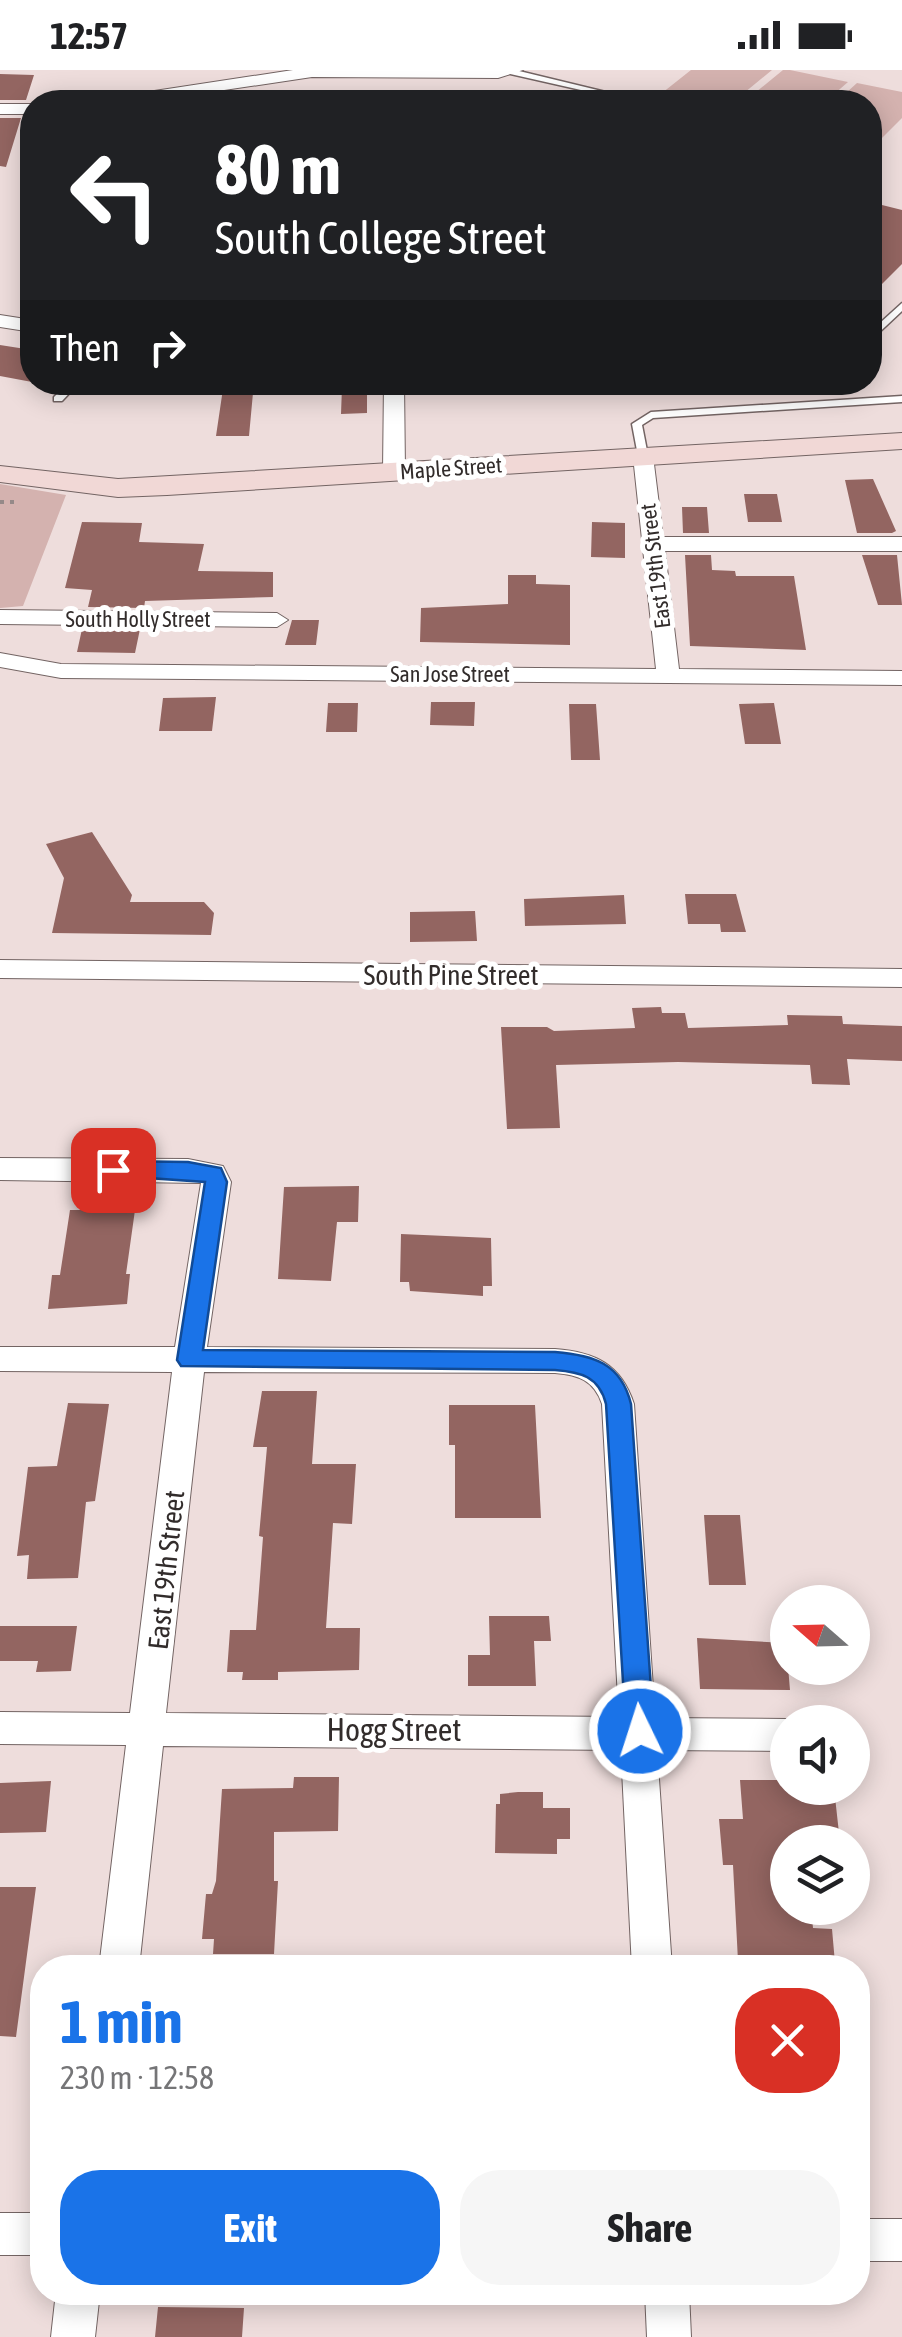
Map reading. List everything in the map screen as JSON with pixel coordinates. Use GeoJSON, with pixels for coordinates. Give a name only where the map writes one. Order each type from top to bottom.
{"type":"FeatureCollection","features":[{"type":"Feature","properties":{"kind":"street"},"geometry":{"type":"LineString","coordinates":[[191,90],[312,71],[512,71]]}},
{"type":"Feature","properties":{"kind":"street"},"geometry":{"type":"LineString","coordinates":[[394,395],[394,472]]}},
{"type":"Feature","properties":{"kind":"street","name":"Maple Street"},"geometry":{"type":"LineString","coordinates":[[0,474],[118,488],[902,441]]}},
{"type":"Feature","properties":{"kind":"street","name":"East 19th Street"},"geometry":{"type":"LineString","coordinates":[[643,456],[668,675]]}},
{"type":"Feature","properties":{"kind":"street"},"geometry":{"type":"LineString","coordinates":[[652,544],[902,544]]}},
{"type":"Feature","properties":{"kind":"street","name":"South Holly Street"},"geometry":{"type":"LineString","coordinates":[[0,618],[277,620]]}},
{"type":"Feature","properties":{"kind":"street","name":"San Jose Street"},"geometry":{"type":"LineString","coordinates":[[0,660],[60,671],[902,678]]}},
{"type":"Feature","properties":{"kind":"street","name":"South Pine Street"},"geometry":{"type":"LineString","coordinates":[[0,969],[902,978]]}},
{"type":"Feature","properties":{"kind":"street","name":"East 19th Street"},"geometry":{"type":"LineString","coordinates":[[0,1169],[188,1170],[213,1174],[216,1182],[189,1360],[120,1955]]}},
{"type":"Feature","properties":{"kind":"street"},"geometry":{"type":"LineString","coordinates":[[0,1360],[555,1361],[586,1364],[600,1372],[614,1388],[618,1404],[651,1955]]}},
{"type":"Feature","properties":{"kind":"street","name":"Hogg Street"},"geometry":{"type":"LineString","coordinates":[[0,1728],[770,1735]]}},
{"type":"Feature","properties":{"kind":"street"},"geometry":{"type":"LineString","coordinates":[[0,2234],[30,2234]]}},
{"type":"Feature","properties":{"kind":"street"},"geometry":{"type":"LineString","coordinates":[[870,2240],[902,2240]]}},
{"type":"Feature","properties":{"kind":"street"},"geometry":{"type":"LineString","coordinates":[[73,2337],[77,2305]]}},
{"type":"Feature","properties":{"kind":"street"},"geometry":{"type":"LineString","coordinates":[[668,2305],[669,2337]]}},
{"type":"Feature","properties":{"kind":"lane"},"geometry":{"type":"LineString","coordinates":[[512,71],[592,90]]}},
{"type":"Feature","properties":{"kind":"lane"},"geometry":{"type":"LineString","coordinates":[[882,326],[902,306]]}},
{"type":"Feature","properties":{"kind":"lane"},"geometry":{"type":"LineString","coordinates":[[58,399],[62,395]]}},
{"type":"Feature","properties":{"kind":"lane"},"geometry":{"type":"LineString","coordinates":[[643,456],[636,424],[651,415],[902,399]]}},
{"type":"Feature","properties":{"kind":"shaded area"},"geometry":{"type":"Polygon","coordinates":[[[691,70],[772,70],[748,90],[666,90],[691,70]]]}},
{"type":"Feature","properties":{"kind":"shaded area"},"geometry":{"type":"Polygon","coordinates":[[[783,70],[848,82],[839,90],[759,90],[783,70]]]}},
{"type":"Feature","properties":{"kind":"shaded area"},"geometry":{"type":"Polygon","coordinates":[[[857,83],[902,92],[902,118],[882,138],[882,90],[849,90],[857,83]]]}},
{"type":"Feature","properties":{"kind":"shaded area"},"geometry":{"type":"Polygon","coordinates":[[[0,484],[66,495],[23,606],[0,608],[0,484]]]}},
{"type":"Feature","properties":{"kind":"building"},"geometry":{"type":"Polygon","coordinates":[[[0,74],[34,75],[29,90],[20,90],[20,100],[0,100],[0,74]]]}},
{"type":"Feature","properties":{"kind":"building"},"geometry":{"type":"Polygon","coordinates":[[[0,118],[20,118],[6,167],[0,166],[0,118]]]}},
{"type":"Feature","properties":{"kind":"building"},"geometry":{"type":"Polygon","coordinates":[[[882,205],[902,210],[902,264],[882,284],[882,205]]]}},
{"type":"Feature","properties":{"kind":"building"},"geometry":{"type":"Polygon","coordinates":[[[0,345],[20,348],[20,380],[0,376],[0,345]]]}},
{"type":"Feature","properties":{"kind":"building"},"geometry":{"type":"Polygon","coordinates":[[[222,395],[253,395],[249,436],[216,436],[222,395]]]}},
{"type":"Feature","properties":{"kind":"building"},"geometry":{"type":"Polygon","coordinates":[[[342,395],[367,395],[367,413],[341,414],[342,395]]]}},
{"type":"Feature","properties":{"kind":"building"},"geometry":{"type":"Polygon","coordinates":[[[873,479],[896,531],[892,533],[857,533],[845,480],[873,479]]]}},
{"type":"Feature","properties":{"kind":"building"},"geometry":{"type":"Polygon","coordinates":[[[744,494],[777,494],[782,522],[748,522],[744,494]]]}},
{"type":"Feature","properties":{"kind":"building"},"geometry":{"type":"Polygon","coordinates":[[[682,507],[707,507],[709,533],[683,533],[682,507]]]}},
{"type":"Feature","properties":{"kind":"building"},"geometry":{"type":"Polygon","coordinates":[[[82,522],[142,523],[139,542],[204,544],[198,571],[273,572],[273,597],[145,601],[144,608],[88,607],[92,590],[65,588],[82,522]]]}},
{"type":"Feature","properties":{"kind":"building"},"geometry":{"type":"Polygon","coordinates":[[[592,522],[625,523],[625,558],[591,557],[592,522]]]}},
{"type":"Feature","properties":{"kind":"building"},"geometry":{"type":"Polygon","coordinates":[[[685,555],[711,555],[712,570],[735,571],[736,576],[794,576],[806,650],[690,646],[685,555]]]}},
{"type":"Feature","properties":{"kind":"building"},"geometry":{"type":"Polygon","coordinates":[[[862,555],[897,555],[902,605],[878,605],[862,555]]]}},
{"type":"Feature","properties":{"kind":"building"},"geometry":{"type":"Polygon","coordinates":[[[508,575],[536,575],[536,584],[570,585],[570,645],[420,642],[421,608],[508,604],[508,575]]]}},
{"type":"Feature","properties":{"kind":"building"},"geometry":{"type":"Polygon","coordinates":[[[292,620],[319,620],[316,645],[285,645],[292,620]]]}},
{"type":"Feature","properties":{"kind":"building"},"geometry":{"type":"Polygon","coordinates":[[[82,629],[140,629],[135,653],[77,652],[82,629]]]}},
{"type":"Feature","properties":{"kind":"building"},"geometry":{"type":"Polygon","coordinates":[[[216,697],[212,731],[159,731],[163,698],[216,697]]]}},
{"type":"Feature","properties":{"kind":"building"},"geometry":{"type":"Polygon","coordinates":[[[431,702],[475,702],[474,726],[430,725],[431,702]]]}},
{"type":"Feature","properties":{"kind":"building"},"geometry":{"type":"Polygon","coordinates":[[[328,703],[358,703],[357,732],[326,732],[328,703]]]}},
{"type":"Feature","properties":{"kind":"building"},"geometry":{"type":"Polygon","coordinates":[[[774,703],[781,744],[745,744],[739,704],[774,703]]]}},
{"type":"Feature","properties":{"kind":"building"},"geometry":{"type":"Polygon","coordinates":[[[569,704],[596,704],[600,760],[571,760],[569,704]]]}},
{"type":"Feature","properties":{"kind":"building"},"geometry":{"type":"Polygon","coordinates":[[[92,832],[132,895],[130,902],[204,902],[214,913],[211,935],[52,933],[64,878],[46,844],[92,832]]]}},
{"type":"Feature","properties":{"kind":"building"},"geometry":{"type":"Polygon","coordinates":[[[685,894],[736,894],[746,932],[721,932],[720,924],[688,924],[685,894]]]}},
{"type":"Feature","properties":{"kind":"building"},"geometry":{"type":"Polygon","coordinates":[[[624,895],[626,924],[525,926],[524,899],[624,895]]]}},
{"type":"Feature","properties":{"kind":"building"},"geometry":{"type":"Polygon","coordinates":[[[475,911],[477,941],[410,942],[410,912],[475,911]]]}},
{"type":"Feature","properties":{"kind":"building"},"geometry":{"type":"Polygon","coordinates":[[[661,1007],[662,1013],[685,1013],[688,1028],[788,1025],[787,1015],[842,1016],[843,1024],[902,1026],[902,1061],[847,1059],[850,1085],[812,1084],[810,1065],[556,1065],[560,1128],[507,1129],[501,1027],[547,1027],[554,1031],[635,1028],[632,1008],[661,1007]]]}},
{"type":"Feature","properties":{"kind":"building"},"geometry":{"type":"Polygon","coordinates":[[[359,1186],[358,1222],[337,1222],[331,1281],[278,1279],[284,1187],[359,1186]]]}},
{"type":"Feature","properties":{"kind":"building"},"geometry":{"type":"Polygon","coordinates":[[[70,1210],[135,1210],[126,1274],[130,1274],[127,1304],[48,1309],[52,1275],[60,1275],[70,1210]]]}},
{"type":"Feature","properties":{"kind":"building"},"geometry":{"type":"Polygon","coordinates":[[[401,1234],[491,1238],[492,1286],[483,1286],[483,1296],[410,1291],[409,1282],[400,1282],[401,1234]]]}},
{"type":"Feature","properties":{"kind":"building"},"geometry":{"type":"Polygon","coordinates":[[[262,1391],[317,1391],[312,1464],[356,1464],[352,1524],[333,1523],[326,1628],[360,1628],[359,1670],[278,1672],[278,1680],[242,1680],[243,1672],[227,1672],[230,1630],[256,1630],[267,1447],[253,1447],[262,1391]]]}},
{"type":"Feature","properties":{"kind":"building"},"geometry":{"type":"Polygon","coordinates":[[[68,1403],[109,1404],[95,1501],[86,1502],[78,1578],[27,1579],[29,1555],[17,1556],[28,1467],[57,1466],[68,1403]]]}},
{"type":"Feature","properties":{"kind":"building"},"geometry":{"type":"Polygon","coordinates":[[[449,1405],[535,1405],[541,1518],[455,1518],[455,1445],[449,1445],[449,1405]]]}},
{"type":"Feature","properties":{"kind":"building"},"geometry":{"type":"Polygon","coordinates":[[[704,1515],[740,1515],[746,1585],[709,1585],[704,1515]]]}},
{"type":"Feature","properties":{"kind":"building"},"geometry":{"type":"Polygon","coordinates":[[[489,1616],[549,1616],[551,1641],[534,1641],[536,1686],[468,1686],[468,1655],[490,1655],[489,1616]]]}},
{"type":"Feature","properties":{"kind":"building"},"geometry":{"type":"Polygon","coordinates":[[[0,1626],[77,1626],[71,1671],[36,1672],[38,1661],[0,1661],[0,1626]]]}},
{"type":"Feature","properties":{"kind":"building"},"geometry":{"type":"Polygon","coordinates":[[[697,1638],[770,1642],[770,1685],[790,1685],[790,1690],[700,1689],[697,1638]]]}},
{"type":"Feature","properties":{"kind":"building"},"geometry":{"type":"Polygon","coordinates":[[[294,1777],[339,1777],[338,1831],[274,1832],[274,1881],[278,1881],[274,1954],[213,1954],[214,1939],[202,1939],[206,1894],[212,1894],[216,1881],[222,1789],[293,1788],[294,1777]]]}},
{"type":"Feature","properties":{"kind":"building"},"geometry":{"type":"Polygon","coordinates":[[[740,1780],[770,1780],[770,1805],[836,1805],[838,1825],[770,1825],[770,1925],[832,1929],[834,1955],[738,1955],[733,1865],[723,1865],[719,1819],[743,1819],[740,1780]]]}},
{"type":"Feature","properties":{"kind":"building"},"geometry":{"type":"Polygon","coordinates":[[[51,1781],[46,1832],[0,1833],[0,1783],[51,1781]]]}},
{"type":"Feature","properties":{"kind":"building"},"geometry":{"type":"Polygon","coordinates":[[[543,1792],[543,1808],[570,1808],[570,1839],[557,1839],[557,1854],[495,1853],[496,1804],[500,1804],[500,1794],[543,1792]]]}},
{"type":"Feature","properties":{"kind":"building"},"geometry":{"type":"Polygon","coordinates":[[[0,1887],[36,1887],[16,2037],[0,2036],[0,1887]]]}},
{"type":"Feature","properties":{"kind":"building"},"geometry":{"type":"Polygon","coordinates":[[[158,2307],[244,2308],[242,2337],[155,2337],[158,2307]]]}},
{"type":"Feature","properties":{"kind":"route"},"geometry":{"type":"LineString","coordinates":[[113,1170],[213,1174],[216,1182],[189,1360],[555,1361],[586,1364],[600,1372],[614,1388],[618,1404],[640,1731]]}}]}
